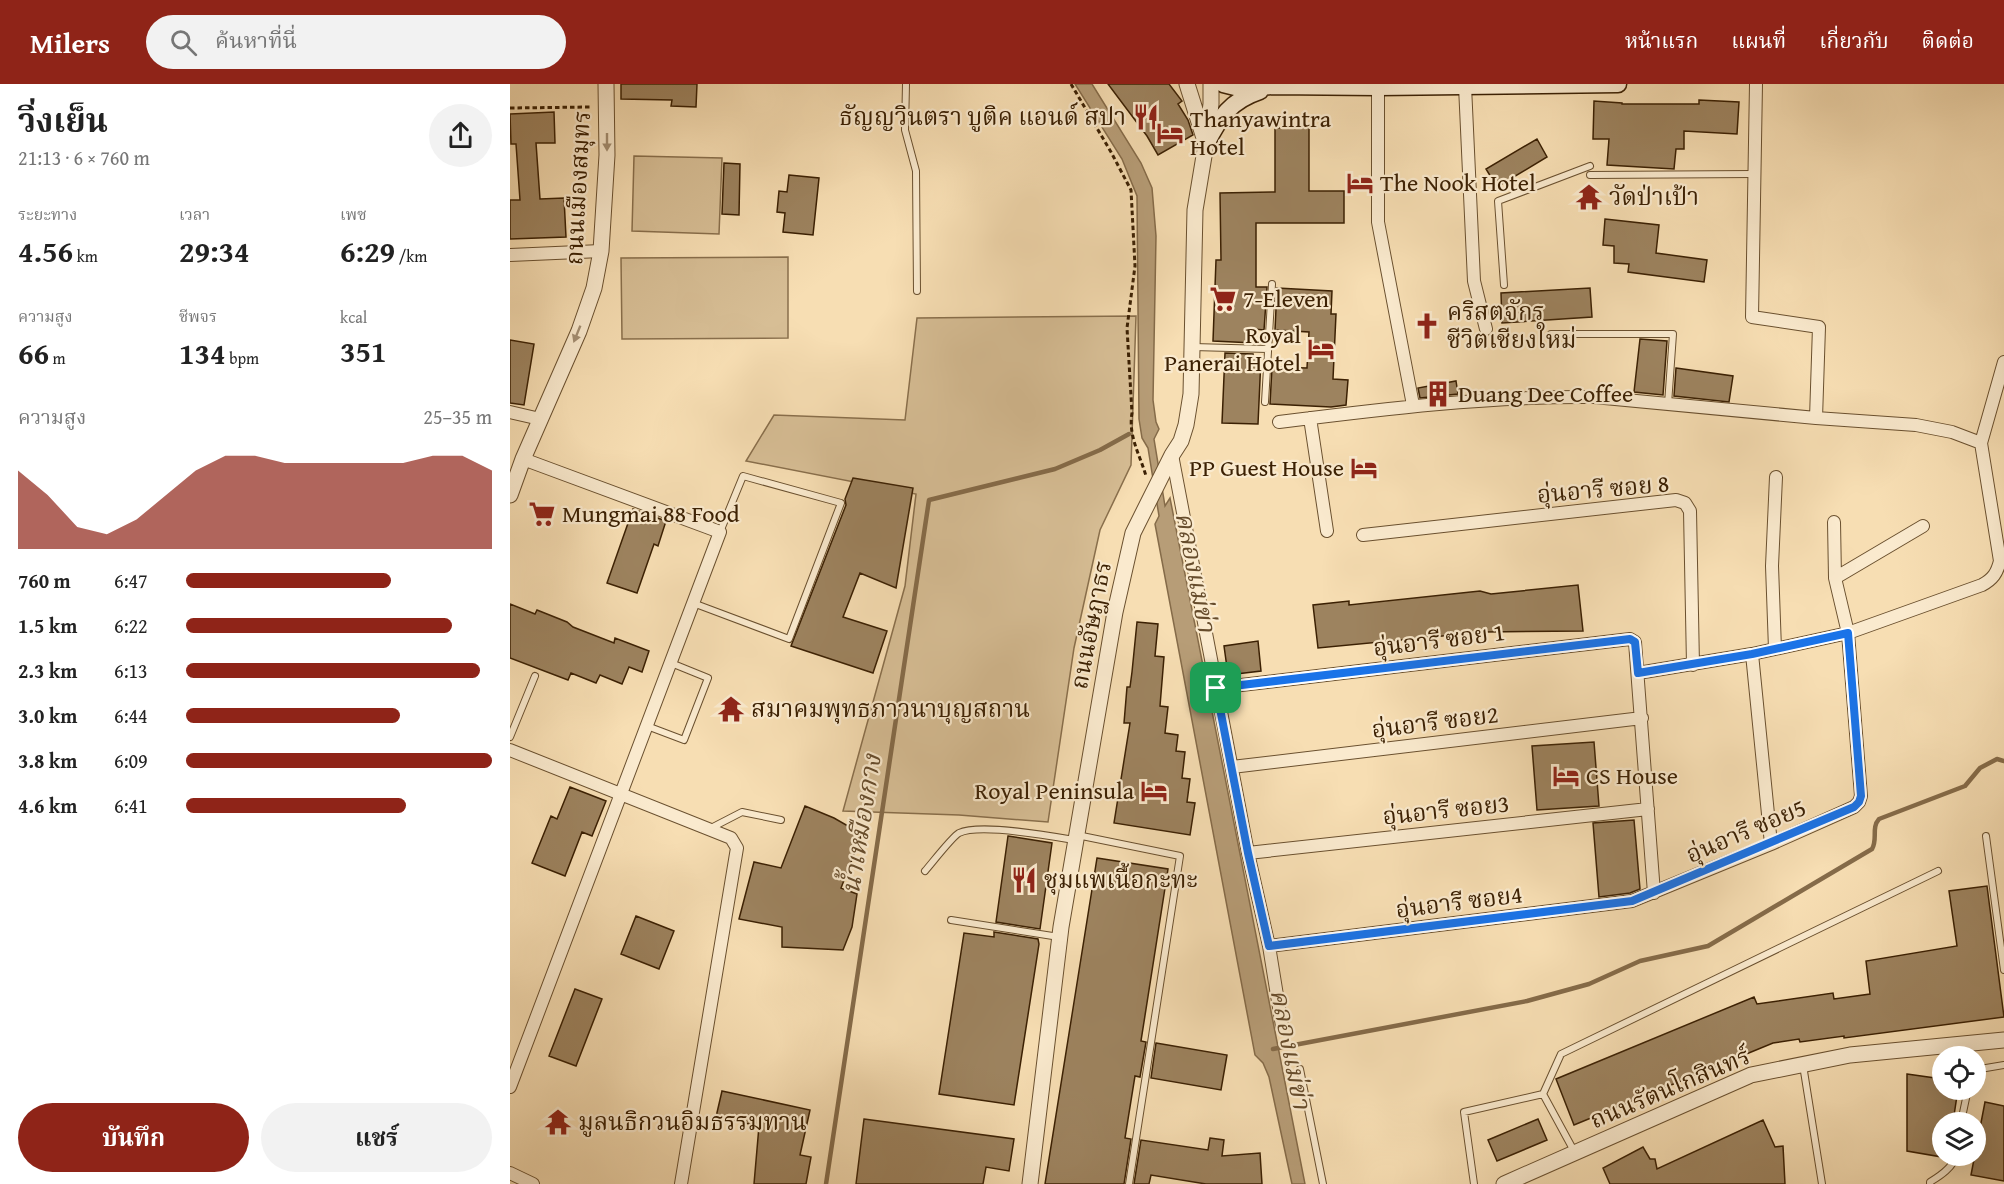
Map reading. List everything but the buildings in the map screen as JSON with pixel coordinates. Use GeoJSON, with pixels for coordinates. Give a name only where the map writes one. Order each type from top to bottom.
{"type":"FeatureCollection","features":[{"type":"Feature","properties":{"kind":"main road"},"geometry":{"type":"LineString","coordinates":[[1223,84],[1239,88],[1268,85],[1378,87],[1618,84]]}},
{"type":"Feature","properties":{"kind":"main road"},"geometry":{"type":"LineString","coordinates":[[1206,144],[1220,118],[1234,105],[1268,85]]}},
{"type":"Feature","properties":{"kind":"street","name":"ถนนเมืองสมุทร"},"geometry":{"type":"LineString","coordinates":[[510,495],[523,459],[579,331],[594,288],[601,251],[607,155],[606,84]]}},
{"type":"Feature","properties":{"kind":"street"},"geometry":{"type":"LineString","coordinates":[[1187,84],[1206,144]]}},
{"type":"Feature","properties":{"kind":"street","name":"ถนนอัษฎาธร"},"geometry":{"type":"LineString","coordinates":[[1030,1184],[1059,937],[1115,612],[1133,533],[1186,425],[1191,394],[1195,210],[1206,144],[1211,84]]}},
{"type":"Feature","properties":{"kind":"street"},"geometry":{"type":"LineString","coordinates":[[1756,84],[1752,317],[1819,327],[1816,418]]}},
{"type":"Feature","properties":{"kind":"street"},"geometry":{"type":"LineString","coordinates":[[1465,86],[1474,281],[1486,329]]}},
{"type":"Feature","properties":{"kind":"street"},"geometry":{"type":"LineString","coordinates":[[1378,87],[1378,222],[1413,405]]}},
{"type":"Feature","properties":{"kind":"street"},"geometry":{"type":"LineString","coordinates":[[510,255],[601,251]]}},
{"type":"Feature","properties":{"kind":"street"},"geometry":{"type":"LineString","coordinates":[[1654,893],[1638,673],[1752,654],[1848,633],[1992,580],[2000,561],[1981,443],[2004,362]]}},
{"type":"Feature","properties":{"kind":"street"},"geometry":{"type":"LineString","coordinates":[[1279,422],[1413,405],[1594,397],[1916,425],[1953,432],[1981,443]]}},
{"type":"Feature","properties":{"kind":"street"},"geometry":{"type":"LineString","coordinates":[[510,412],[540,419]]}},
{"type":"Feature","properties":{"kind":"street"},"geometry":{"type":"LineString","coordinates":[[1310,418],[1327,531]]}},
{"type":"Feature","properties":{"kind":"street"},"geometry":{"type":"LineString","coordinates":[[1172,455],[1248,853],[1269,946],[1282,1026]]}},
{"type":"Feature","properties":{"kind":"street"},"geometry":{"type":"LineString","coordinates":[[510,1087],[720,532],[523,459]]}},
{"type":"Feature","properties":{"kind":"street"},"geometry":{"type":"LineString","coordinates":[[1774,649],[1772,566],[1776,477]]}},
{"type":"Feature","properties":{"kind":"street","name":"อุ่นอารี ซอย 8"},"geometry":{"type":"LineString","coordinates":[[1363,535],[1676,500],[1685,503],[1690,511],[1693,665]]}},
{"type":"Feature","properties":{"kind":"street"},"geometry":{"type":"LineString","coordinates":[[1834,522],[1835,578],[1848,633]]}},
{"type":"Feature","properties":{"kind":"street"},"geometry":{"type":"LineString","coordinates":[[1835,578],[1923,526]]}},
{"type":"Feature","properties":{"kind":"street","name":"อุ่นอารี ซอย5"},"geometry":{"type":"LineString","coordinates":[[1654,893],[1771,844],[1854,807],[1859,802],[1861,796],[1848,633]]}},
{"type":"Feature","properties":{"kind":"street","name":"อุ่นอารี ซอย 1"},"geometry":{"type":"LineString","coordinates":[[1216,688],[1630,639],[1635,642],[1638,673]]}},
{"type":"Feature","properties":{"kind":"street"},"geometry":{"type":"LineString","coordinates":[[1752,654],[1771,844]]}},
{"type":"Feature","properties":{"kind":"street","name":"อุ่นอารี ซอย2"},"geometry":{"type":"LineString","coordinates":[[1232,767],[1642,718]]}},
{"type":"Feature","properties":{"kind":"street"},"geometry":{"type":"LineString","coordinates":[[510,750],[731,838],[737,848],[681,1184]]}},
{"type":"Feature","properties":{"kind":"street","name":"อุ่นอารี ซอย3"},"geometry":{"type":"LineString","coordinates":[[1248,853],[1648,809]]}},
{"type":"Feature","properties":{"kind":"street","name":"อุ่นอารี ซอย4"},"geometry":{"type":"LineString","coordinates":[[1269,946],[1616,904],[1654,893]]}},
{"type":"Feature","properties":{"kind":"street","name":"ถนนรัตนโกสินทร์"},"geometry":{"type":"LineString","coordinates":[[1504,1184],[1751,1075],[1850,1055],[2004,1040]]}},
{"type":"Feature","properties":{"kind":"street"},"geometry":{"type":"LineString","coordinates":[[510,1173],[532,1184]]}},
{"type":"Feature","properties":{"kind":"lane"},"geometry":{"type":"LineString","coordinates":[[906,84],[905,130],[916,171],[917,291]]}},
{"type":"Feature","properties":{"kind":"lane"},"geometry":{"type":"LineString","coordinates":[[1504,285],[1498,201],[1590,166]]}},
{"type":"Feature","properties":{"kind":"lane"},"geometry":{"type":"LineString","coordinates":[[1590,175],[1754,174]]}},
{"type":"Feature","properties":{"kind":"lane"},"geometry":{"type":"LineString","coordinates":[[1265,402],[1272,284]]}},
{"type":"Feature","properties":{"kind":"lane"},"geometry":{"type":"LineString","coordinates":[[1551,334],[1673,334],[1668,405]]}},
{"type":"Feature","properties":{"kind":"lane"},"geometry":{"type":"LineString","coordinates":[[1191,347],[1268,349]]}},
{"type":"Feature","properties":{"kind":"lane"},"geometry":{"type":"LineString","coordinates":[[693,603],[789,639],[841,503],[742,476],[720,532]]}},
{"type":"Feature","properties":{"kind":"lane"},"geometry":{"type":"LineString","coordinates":[[647,726],[684,740],[708,678],[670,663]]}},
{"type":"Feature","properties":{"kind":"lane"},"geometry":{"type":"LineString","coordinates":[[510,737],[535,676]]}},
{"type":"Feature","properties":{"kind":"lane"},"geometry":{"type":"LineString","coordinates":[[710,829],[742,812],[781,820]]}},
{"type":"Feature","properties":{"kind":"lane"},"geometry":{"type":"LineString","coordinates":[[925,871],[959,833],[980,830],[1075,838],[1180,856],[1129,1184]]}},
{"type":"Feature","properties":{"kind":"lane"},"geometry":{"type":"LineString","coordinates":[[1986,836],[2004,970]]}},
{"type":"Feature","properties":{"kind":"lane"},"geometry":{"type":"LineString","coordinates":[[1543,1094],[1561,1054],[1938,871]]}},
{"type":"Feature","properties":{"kind":"lane"},"geometry":{"type":"LineString","coordinates":[[951,920],[1059,937]]}},
{"type":"Feature","properties":{"kind":"lane"},"geometry":{"type":"LineString","coordinates":[[1803,1064],[1822,1184]]}},
{"type":"Feature","properties":{"kind":"lane"},"geometry":{"type":"LineString","coordinates":[[1986,1068],[2004,1065]]}},
{"type":"Feature","properties":{"kind":"lane"},"geometry":{"type":"LineString","coordinates":[[1300,1069],[1323,1184]]}},
{"type":"Feature","properties":{"kind":"lane"},"geometry":{"type":"LineString","coordinates":[[1543,1094],[1575,1153]]}},
{"type":"Feature","properties":{"kind":"lane"},"geometry":{"type":"LineString","coordinates":[[1474,1184],[1464,1113],[1543,1094]]}},
{"type":"Feature","properties":{"kind":"lane"},"geometry":{"type":"LineString","coordinates":[[1930,1184],[1950,1166]]}},
{"type":"Feature","properties":{"kind":"path"},"geometry":{"type":"LineString","coordinates":[[1071,84],[1131,190],[1135,266],[1127,328],[1131,420],[1134,442],[1151,495]]}},
{"type":"Feature","properties":{"kind":"path"},"geometry":{"type":"LineString","coordinates":[[510,108],[606,107]]}},
{"type":"Feature","properties":{"kind":"shaded area"},"geometry":{"type":"Polygon","coordinates":[[[1075,84],[1092,84],[1141,163],[1152,188],[1156,236],[1153,400],[1159,429],[1154,439],[1165,506],[1170,498],[1305,1184],[1292,1184],[1269,1077],[1263,1063],[1255,1055],[1155,524],[1159,516],[1148,448],[1142,438],[1139,419],[1137,196],[1122,159],[1075,84]]]}},
{"type":"Feature","properties":{"kind":"shaded area"},"geometry":{"type":"Polygon","coordinates":[[[634,156],[722,158],[719,234],[632,231],[634,156]]]}},
{"type":"Feature","properties":{"kind":"shaded area"},"geometry":{"type":"Polygon","coordinates":[[[788,257],[788,338],[622,339],[621,258],[788,257]]]}},
{"type":"Feature","properties":{"kind":"shaded area"},"geometry":{"type":"Polygon","coordinates":[[[1136,316],[1131,465],[1100,530],[1074,648],[1048,822],[959,815],[843,811],[905,586],[916,494],[746,461],[774,415],[905,420],[917,318],[1136,316]]]}},
{"type":"Feature","properties":{"kind":"waterway","name":"น้ำเหมืองกาง"},"geometry":{"type":"LineString","coordinates":[[826,1184],[929,500],[1055,469],[1100,450],[1129,434]]}},
{"type":"Feature","properties":{"kind":"waterway","name":"คลองแม่ข่า"},"geometry":{"type":"LineString","coordinates":[[1273,1049],[1527,1001],[1589,984],[1640,961],[1708,946],[1872,849],[1875,826],[1879,819],[1965,786],[1980,768],[1997,759],[2004,761]]}},
{"type":"Feature","properties":{"kind":"place","name":"ธัญญวินตรา บูติค แอนด์ สปา"},"geometry":{"type":"Point","coordinates":[1146,117]}},
{"type":"Feature","properties":{"kind":"place","name":"Thanyawintra Hotel"},"geometry":{"type":"Point","coordinates":[1170,133]}},
{"type":"Feature","properties":{"kind":"place","name":"The Nook Hotel"},"geometry":{"type":"Point","coordinates":[1360,183]}},
{"type":"Feature","properties":{"kind":"place","name":"วัดป่าเป้า"},"geometry":{"type":"Point","coordinates":[1589,197]}},
{"type":"Feature","properties":{"kind":"place","name":"7-Eleven"},"geometry":{"type":"Point","coordinates":[1223,299]}},
{"type":"Feature","properties":{"kind":"place","name":"คริสตจักร ชีวิตเชียงใหม่"},"geometry":{"type":"Point","coordinates":[1427,326]}},
{"type":"Feature","properties":{"kind":"place","name":"Royal Panerai Hotel"},"geometry":{"type":"Point","coordinates":[1321,349]}},
{"type":"Feature","properties":{"kind":"place","name":"Duang Dee Coffee"},"geometry":{"type":"Point","coordinates":[1438,394]}},
{"type":"Feature","properties":{"kind":"place","name":"PP Guest House"},"geometry":{"type":"Point","coordinates":[1364,468]}},
{"type":"Feature","properties":{"kind":"place","name":"Mungmai 88 Food"},"geometry":{"type":"Point","coordinates":[542,514]}},
{"type":"Feature","properties":{"kind":"place","name":"สมาคมพุทธภาวนาบุญสถาน"},"geometry":{"type":"Point","coordinates":[731,709]}},
{"type":"Feature","properties":{"kind":"place","name":"CS House"},"geometry":{"type":"Point","coordinates":[1566,776]}},
{"type":"Feature","properties":{"kind":"place","name":"Royal Peninsula"},"geometry":{"type":"Point","coordinates":[1154,791]}},
{"type":"Feature","properties":{"kind":"place","name":"ชุมแพเนื้อกะทะ"},"geometry":{"type":"Point","coordinates":[1024,880]}},
{"type":"Feature","properties":{"kind":"place","name":"มูลนธิกวนอิมธรรมทาน"},"geometry":{"type":"Point","coordinates":[558,1122]}},
{"type":"Feature","properties":{"kind":"route"},"geometry":{"type":"LineString","coordinates":[[1848,633],[1861,796],[1854,807],[1632,901],[1269,946],[1248,853],[1216,688],[1630,639],[1635,642],[1638,673],[1752,654],[1848,633]]}}]}
